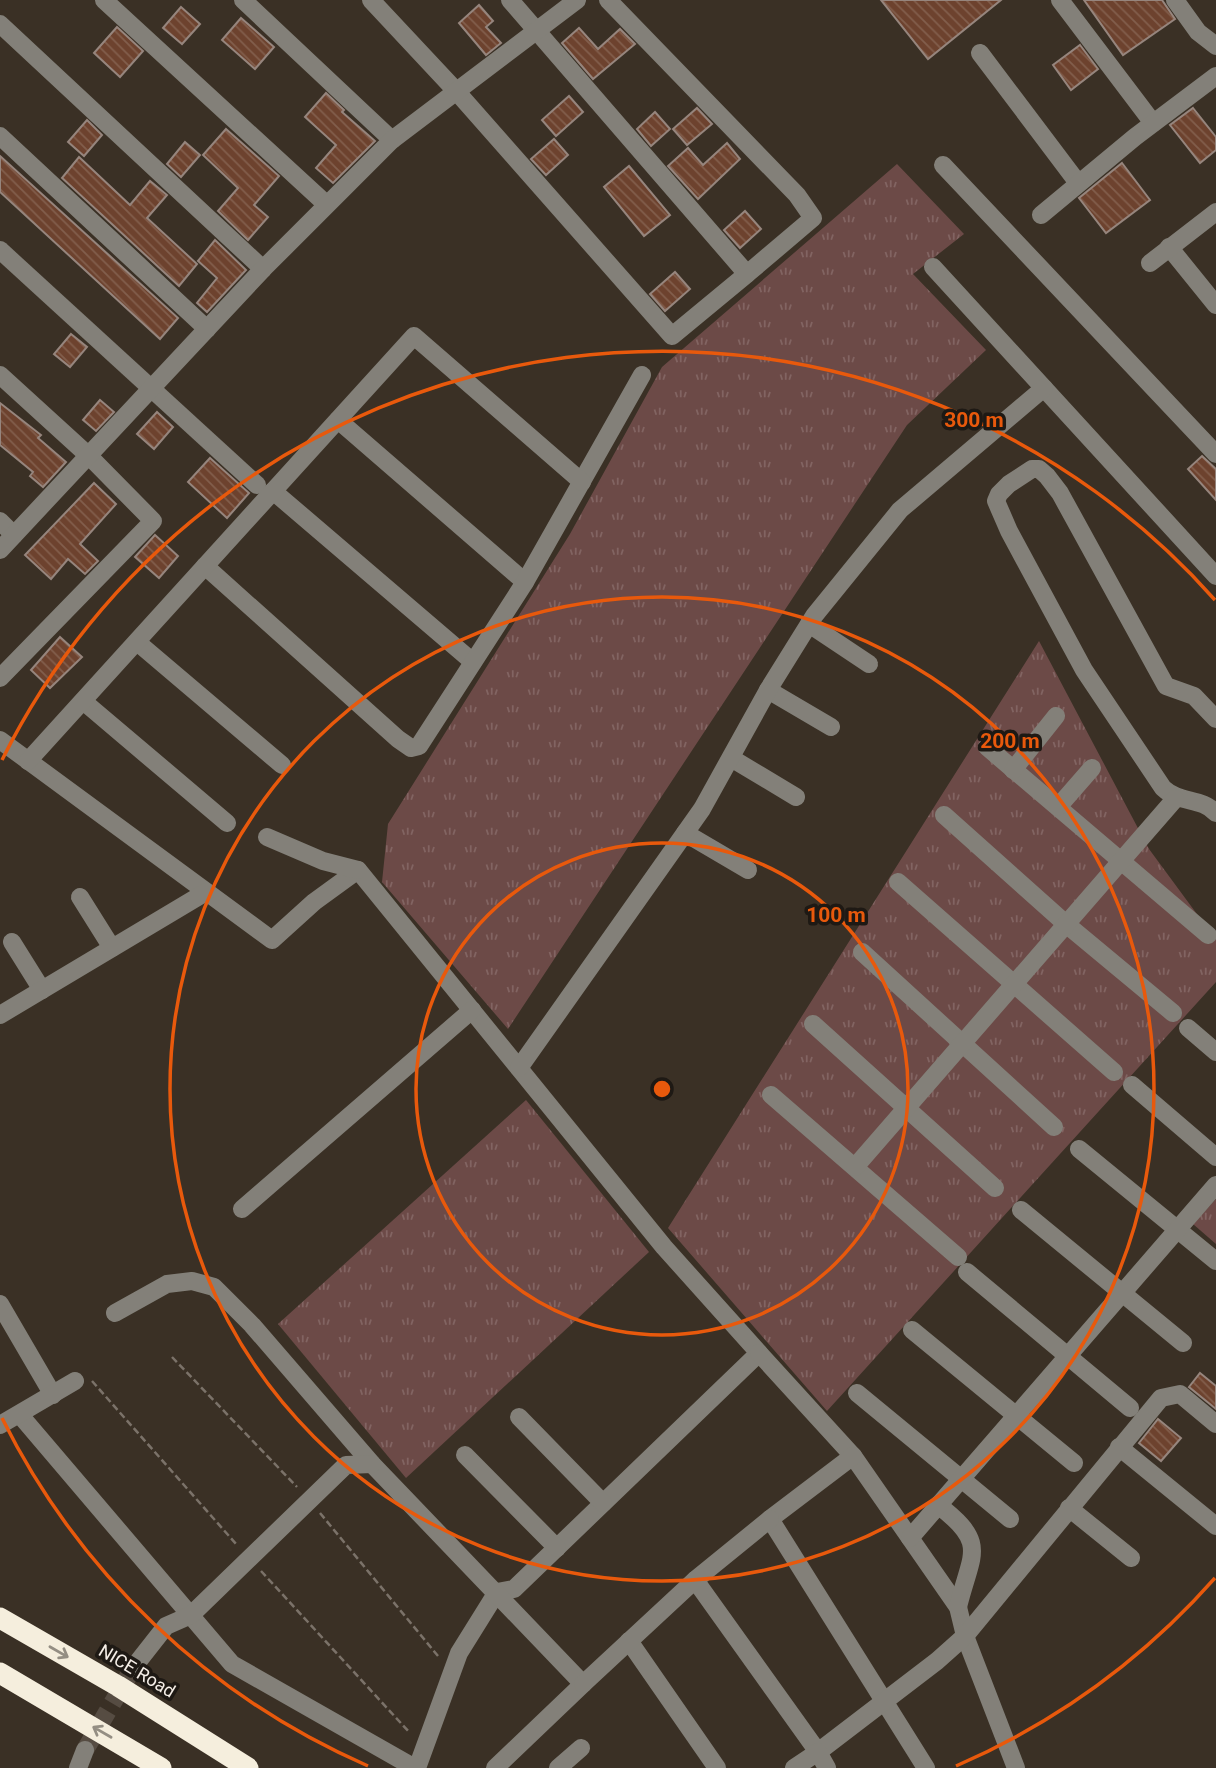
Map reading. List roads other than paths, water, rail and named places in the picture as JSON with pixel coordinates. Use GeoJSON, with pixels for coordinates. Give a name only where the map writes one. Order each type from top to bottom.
{"type":"FeatureCollection","features":[{"type":"Feature","properties":{"kind":"highway","name":"NICE Road"},"geometry":{"type":"LineString","coordinates":[[0,1618],[118,1686],[248,1768]]}},
{"type":"Feature","properties":{"kind":"highway"},"geometry":{"type":"LineString","coordinates":[[0,1672],[160,1768]]}},
{"type":"Feature","properties":{"kind":"street"},"geometry":{"type":"LineString","coordinates":[[104,0],[326,204]]}},
{"type":"Feature","properties":{"kind":"street"},"geometry":{"type":"LineString","coordinates":[[243,0],[393,140]]}},
{"type":"Feature","properties":{"kind":"street"},"geometry":{"type":"LineString","coordinates":[[371,0],[457,92],[672,336],[813,218],[797,195],[608,0]]}},
{"type":"Feature","properties":{"kind":"street"},"geometry":{"type":"LineString","coordinates":[[510,0],[747,274]]}},
{"type":"Feature","properties":{"kind":"street"},"geometry":{"type":"LineString","coordinates":[[0,551],[263,269],[393,140],[577,0]]}},
{"type":"Feature","properties":{"kind":"street"},"geometry":{"type":"LineString","coordinates":[[1060,0],[1153,123]]}},
{"type":"Feature","properties":{"kind":"street"},"geometry":{"type":"LineString","coordinates":[[1175,0],[1198,32],[1216,46]]}},
{"type":"Feature","properties":{"kind":"street"},"geometry":{"type":"LineString","coordinates":[[0,24],[263,269]]}},
{"type":"Feature","properties":{"kind":"street"},"geometry":{"type":"LineString","coordinates":[[980,53],[1078,183]]}},
{"type":"Feature","properties":{"kind":"street"},"geometry":{"type":"LineString","coordinates":[[1041,215],[1153,123],[1216,76]]}},
{"type":"Feature","properties":{"kind":"street"},"geometry":{"type":"LineString","coordinates":[[0,136],[207,330]]}},
{"type":"Feature","properties":{"kind":"street"},"geometry":{"type":"LineString","coordinates":[[943,165],[1216,454]]}},
{"type":"Feature","properties":{"kind":"street"},"geometry":{"type":"LineString","coordinates":[[1150,263],[1216,212]]}},
{"type":"Feature","properties":{"kind":"street"},"geometry":{"type":"LineString","coordinates":[[1170,247],[1216,305]]}},
{"type":"Feature","properties":{"kind":"street"},"geometry":{"type":"LineString","coordinates":[[0,250],[151,389],[473,662]]}},
{"type":"Feature","properties":{"kind":"street"},"geometry":{"type":"LineString","coordinates":[[933,267],[1216,576]]}},
{"type":"Feature","properties":{"kind":"street"},"geometry":{"type":"LineString","coordinates":[[28,761],[205,566],[265,488],[338,420],[414,336],[582,482]]}},
{"type":"Feature","properties":{"kind":"street"},"geometry":{"type":"LineString","coordinates":[[0,375],[90,457],[153,522],[0,678]]}},
{"type":"Feature","properties":{"kind":"street"},"geometry":{"type":"LineString","coordinates":[[205,566],[411,748],[419,746],[525,582],[642,375]]}},
{"type":"Feature","properties":{"kind":"street"},"geometry":{"type":"LineString","coordinates":[[519,1068],[685,833],[809,624],[900,510],[1044,388]]}},
{"type":"Feature","properties":{"kind":"street"},"geometry":{"type":"LineString","coordinates":[[338,420],[525,582]]}},
{"type":"Feature","properties":{"kind":"street"},"geometry":{"type":"LineString","coordinates":[[1214,806],[1175,799],[1163,788],[1084,670],[1009,531],[996,501],[1009,484],[1032,469],[1047,476],[1060,494],[1166,686],[1194,696],[1216,719]]}},
{"type":"Feature","properties":{"kind":"street"},"geometry":{"type":"LineString","coordinates":[[0,521],[14,535]]}},
{"type":"Feature","properties":{"kind":"street"},"geometry":{"type":"LineString","coordinates":[[809,624],[869,664]]}},
{"type":"Feature","properties":{"kind":"street"},"geometry":{"type":"LineString","coordinates":[[137,642],[282,765]]}},
{"type":"Feature","properties":{"kind":"street"},"geometry":{"type":"LineString","coordinates":[[768,690],[831,727]]}},
{"type":"Feature","properties":{"kind":"street"},"geometry":{"type":"LineString","coordinates":[[83,701],[227,823]]}},
{"type":"Feature","properties":{"kind":"street"},"geometry":{"type":"LineString","coordinates":[[1013,770],[1056,716]]}},
{"type":"Feature","properties":{"kind":"street"},"geometry":{"type":"LineString","coordinates":[[0,740],[272,940],[314,902],[358,870]]}},
{"type":"Feature","properties":{"kind":"street"},"geometry":{"type":"LineString","coordinates":[[987,747],[1208,935]]}},
{"type":"Feature","properties":{"kind":"street"},"geometry":{"type":"LineString","coordinates":[[731,758],[796,797]]}},
{"type":"Feature","properties":{"kind":"street"},"geometry":{"type":"LineString","coordinates":[[1058,807],[1092,768]]}},
{"type":"Feature","properties":{"kind":"street"},"geometry":{"type":"LineString","coordinates":[[855,1167],[1175,799]]}},
{"type":"Feature","properties":{"kind":"street"},"geometry":{"type":"LineString","coordinates":[[944,815],[1066,924],[1173,1013]]}},
{"type":"Feature","properties":{"kind":"street"},"geometry":{"type":"LineString","coordinates":[[685,833],[748,870]]}},
{"type":"Feature","properties":{"kind":"street"},"geometry":{"type":"LineString","coordinates":[[267,837],[323,861],[358,870],[664,1247],[853,1456],[958,1607],[965,1636],[1016,1768]]}},
{"type":"Feature","properties":{"kind":"street"},"geometry":{"type":"LineString","coordinates":[[898,882],[1114,1072]]}},
{"type":"Feature","properties":{"kind":"street"},"geometry":{"type":"LineString","coordinates":[[0,1016],[206,892]]}},
{"type":"Feature","properties":{"kind":"street"},"geometry":{"type":"LineString","coordinates":[[80,897],[112,948]]}},
{"type":"Feature","properties":{"kind":"street"},"geometry":{"type":"LineString","coordinates":[[12,942],[42,990]]}},
{"type":"Feature","properties":{"kind":"street"},"geometry":{"type":"LineString","coordinates":[[862,952],[1054,1127]]}},
{"type":"Feature","properties":{"kind":"street"},"geometry":{"type":"LineString","coordinates":[[242,1209],[472,1010]]}},
{"type":"Feature","properties":{"kind":"street"},"geometry":{"type":"LineString","coordinates":[[813,1024],[995,1188]]}},
{"type":"Feature","properties":{"kind":"street"},"geometry":{"type":"LineString","coordinates":[[1188,1028],[1216,1052]]}},
{"type":"Feature","properties":{"kind":"street"},"geometry":{"type":"LineString","coordinates":[[1132,1085],[1216,1157]]}},
{"type":"Feature","properties":{"kind":"street"},"geometry":{"type":"LineString","coordinates":[[771,1095],[1130,1408]]}},
{"type":"Feature","properties":{"kind":"street"},"geometry":{"type":"LineString","coordinates":[[1079,1149],[1216,1261]]}},
{"type":"Feature","properties":{"kind":"street"},"geometry":{"type":"LineString","coordinates":[[910,1538],[1216,1185]]}},
{"type":"Feature","properties":{"kind":"street"},"geometry":{"type":"LineString","coordinates":[[1021,1210],[1183,1343]]}},
{"type":"Feature","properties":{"kind":"street"},"geometry":{"type":"LineString","coordinates":[[114,1313],[167,1284],[192,1281],[214,1287],[252,1325],[372,1464],[583,1684]]}},
{"type":"Feature","properties":{"kind":"street"},"geometry":{"type":"LineString","coordinates":[[0,1304],[53,1395]]}},
{"type":"Feature","properties":{"kind":"street"},"geometry":{"type":"LineString","coordinates":[[912,1330],[1074,1463]]}},
{"type":"Feature","properties":{"kind":"street"},"geometry":{"type":"LineString","coordinates":[[20,1415],[232,1664],[416,1768],[459,1653],[497,1592],[514,1589],[760,1353]]}},
{"type":"Feature","properties":{"kind":"street"},"geometry":{"type":"LineString","coordinates":[[0,1425],[75,1381]]}},
{"type":"Feature","properties":{"kind":"street"},"geometry":{"type":"LineString","coordinates":[[857,1393],[1010,1519]]}},
{"type":"Feature","properties":{"kind":"street"},"geometry":{"type":"LineString","coordinates":[[794,1768],[823,1760],[885,1701],[965,1636],[1161,1398],[1180,1394],[1216,1424]]}},
{"type":"Feature","properties":{"kind":"street"},"geometry":{"type":"LineString","coordinates":[[519,1417],[603,1503]]}},
{"type":"Feature","properties":{"kind":"street"},"geometry":{"type":"LineString","coordinates":[[1119,1447],[1216,1526]]}},
{"type":"Feature","properties":{"kind":"street"},"geometry":{"type":"LineString","coordinates":[[465,1455],[557,1548]]}},
{"type":"Feature","properties":{"kind":"street"},"geometry":{"type":"LineString","coordinates":[[495,1768],[695,1580],[853,1456]]}},
{"type":"Feature","properties":{"kind":"street"},"geometry":{"type":"LineString","coordinates":[[133,1668],[166,1626],[191,1615],[346,1465],[372,1464]]}},
{"type":"Feature","properties":{"kind":"street"},"geometry":{"type":"LineString","coordinates":[[938,1505],[971,1534],[974,1553],[958,1607]]}},
{"type":"Feature","properties":{"kind":"street"},"geometry":{"type":"LineString","coordinates":[[1069,1508],[1131,1558]]}},
{"type":"Feature","properties":{"kind":"street"},"geometry":{"type":"LineString","coordinates":[[770,1519],[926,1768]]}},
{"type":"Feature","properties":{"kind":"street"},"geometry":{"type":"LineString","coordinates":[[695,1580],[823,1760]]}},
{"type":"Feature","properties":{"kind":"street"},"geometry":{"type":"LineString","coordinates":[[629,1641],[717,1768]]}},
{"type":"Feature","properties":{"kind":"street"},"geometry":{"type":"LineString","coordinates":[[558,1768],[581,1748]]}},
{"type":"Feature","properties":{"kind":"street"},"geometry":{"type":"LineString","coordinates":[[78,1768],[85,1750]]}},
{"type":"Feature","properties":{"kind":"tunnel"},"geometry":{"type":"LineString","coordinates":[[85,1750],[133,1668]]}}]}
